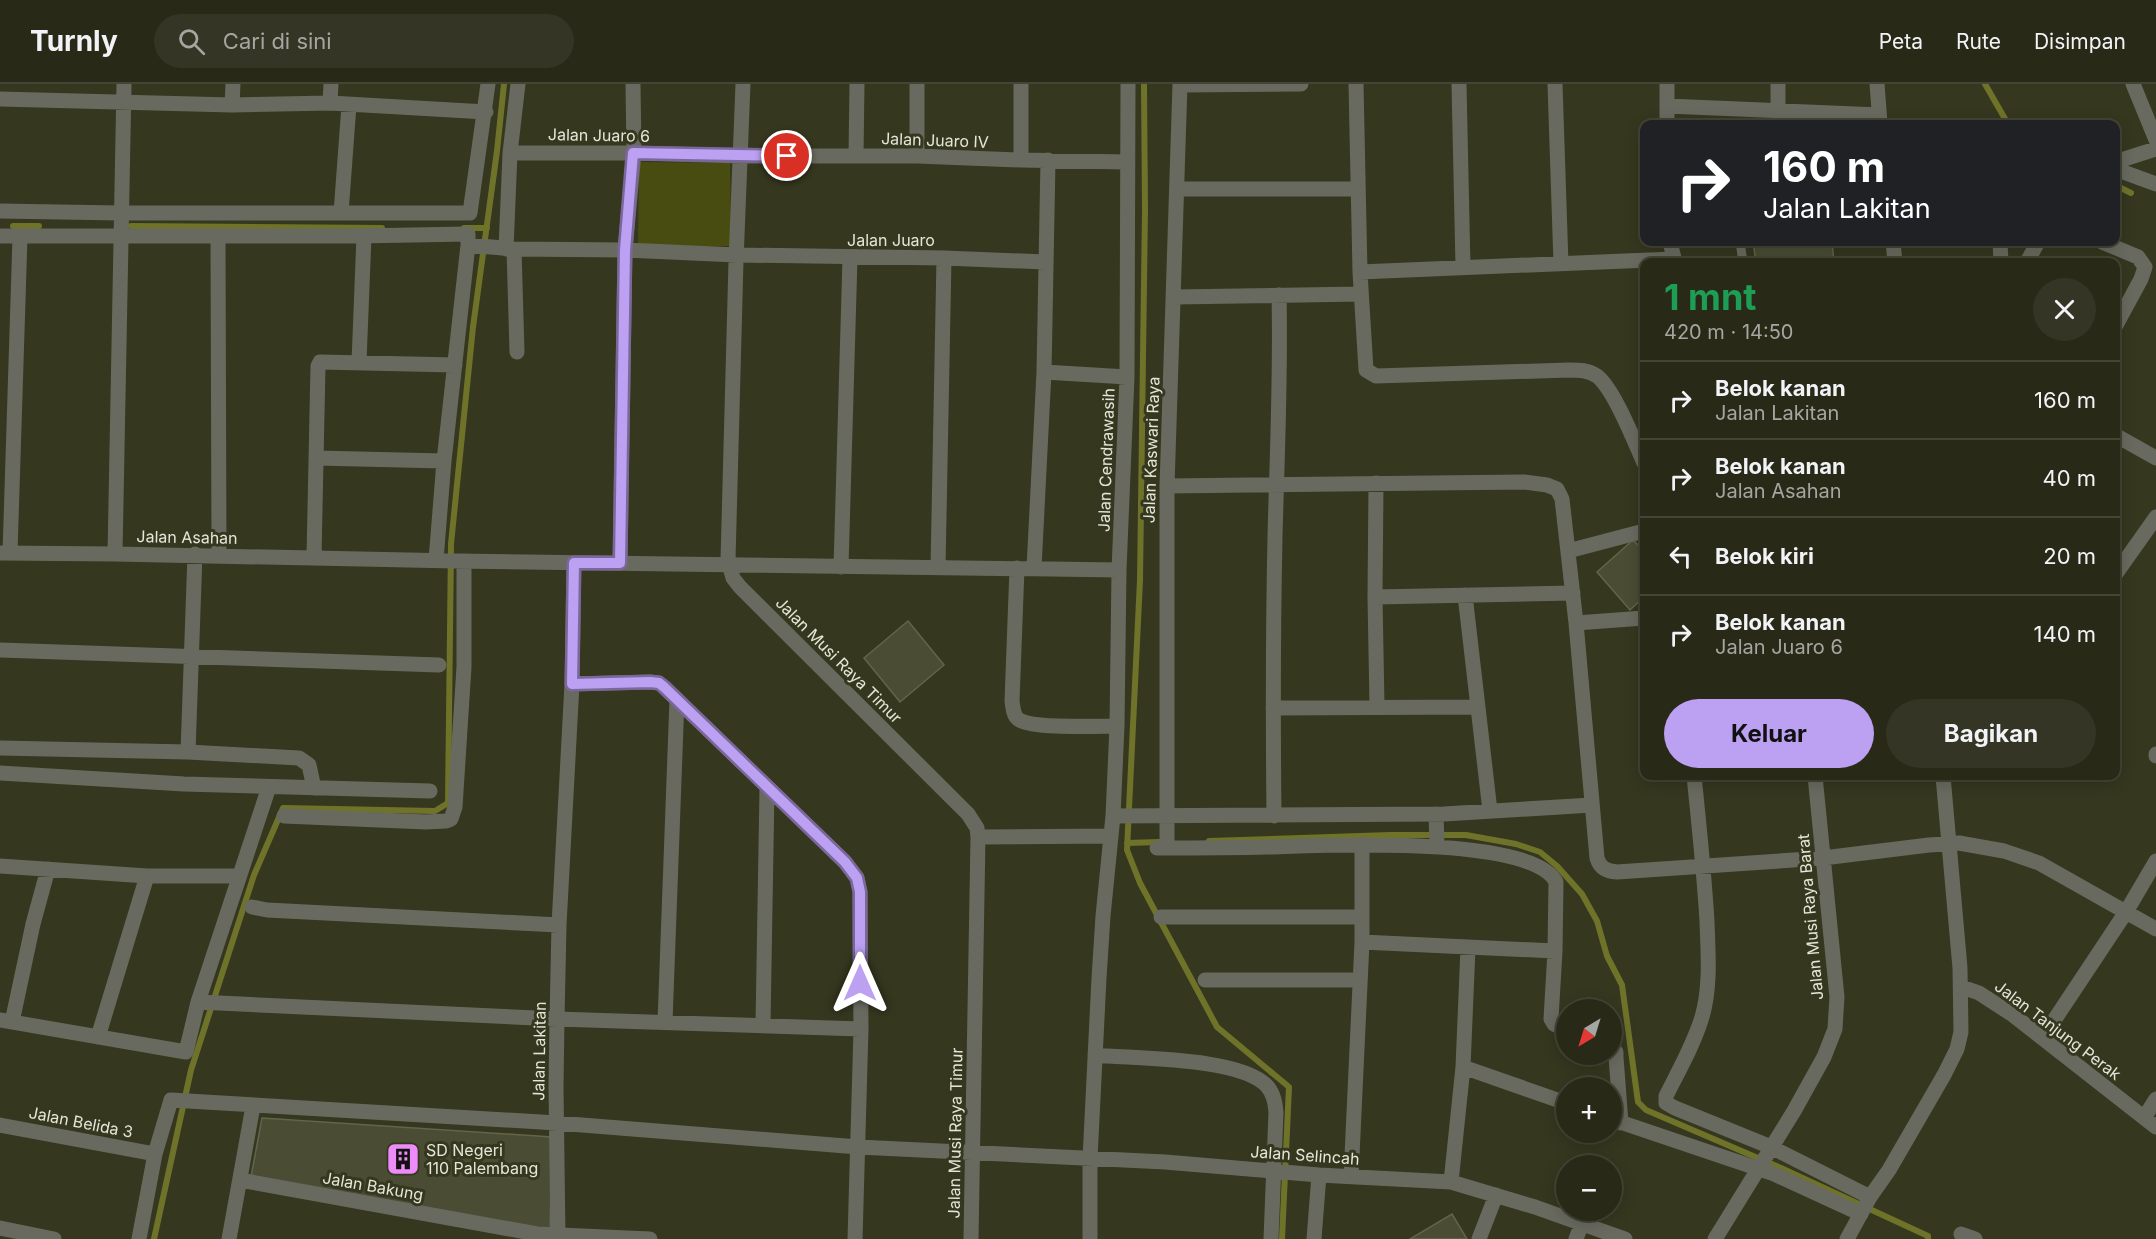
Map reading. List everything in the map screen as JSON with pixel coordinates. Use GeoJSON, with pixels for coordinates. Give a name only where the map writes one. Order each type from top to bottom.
{"type":"FeatureCollection","features":[{"type":"Feature","properties":{"kind":"street","name":"Jalan Asahan"},"geometry":{"type":"LineString","coordinates":[[124,84],[115,554],[1119,570]]}},
{"type":"Feature","properties":{"kind":"street"},"geometry":{"type":"LineString","coordinates":[[232,105],[233,84]]}},
{"type":"Feature","properties":{"kind":"street"},"geometry":{"type":"LineString","coordinates":[[330,103],[331,84]]}},
{"type":"Feature","properties":{"kind":"street"},"geometry":{"type":"LineString","coordinates":[[284,816],[446,821],[451,819],[455,807],[464,667],[449,561],[444,461],[488,84]]}},
{"type":"Feature","properties":{"kind":"street"},"geometry":{"type":"LineString","coordinates":[[517,352],[505,249],[510,153],[518,84]]}},
{"type":"Feature","properties":{"kind":"street"},"geometry":{"type":"LineString","coordinates":[[620,563],[625,250],[633,153],[633,84]]}},
{"type":"Feature","properties":{"kind":"street","name":"Jalan Musi Raya Timur"},"geometry":{"type":"LineString","coordinates":[[743,84],[727,552],[734,578],[740,587],[969,814],[977,828],[971,1239]]}},
{"type":"Feature","properties":{"kind":"street"},"geometry":{"type":"LineString","coordinates":[[856,156],[857,84]]}},
{"type":"Feature","properties":{"kind":"street"},"geometry":{"type":"LineString","coordinates":[[917,84],[918,156]]}},
{"type":"Feature","properties":{"kind":"street"},"geometry":{"type":"LineString","coordinates":[[1021,84],[1021,160]]}},
{"type":"Feature","properties":{"kind":"street","name":"Jalan Cendrawasih"},"geometry":{"type":"LineString","coordinates":[[1090,1239],[1090,1159],[1103,916],[1111,836],[1118,817],[1119,570],[1127,377],[1128,84]]}},
{"type":"Feature","properties":{"kind":"street"},"geometry":{"type":"LineString","coordinates":[[1180,85],[1301,84]]}},
{"type":"Feature","properties":{"kind":"street"},"geometry":{"type":"LineString","coordinates":[[1356,84],[1360,272],[1365,368],[1370,374],[1377,376],[1569,370],[1590,372],[1603,382],[1640,455]]}},
{"type":"Feature","properties":{"kind":"street"},"geometry":{"type":"LineString","coordinates":[[1459,84],[1463,267]]}},
{"type":"Feature","properties":{"kind":"street"},"geometry":{"type":"LineString","coordinates":[[1555,84],[1561,264]]}},
{"type":"Feature","properties":{"kind":"street"},"geometry":{"type":"LineString","coordinates":[[1667,84],[1667,120]]}},
{"type":"Feature","properties":{"kind":"street"},"geometry":{"type":"LineString","coordinates":[[1778,84],[1778,110]]}},
{"type":"Feature","properties":{"kind":"street"},"geometry":{"type":"LineString","coordinates":[[1667,106],[1778,110],[1879,120],[1877,84]]}},
{"type":"Feature","properties":{"kind":"street"},"geometry":{"type":"LineString","coordinates":[[2133,84],[2156,140]]}},
{"type":"Feature","properties":{"kind":"street","name":"Jalan Kaswari Raya"},"geometry":{"type":"LineString","coordinates":[[1165,838],[1167,486],[1180,85]]}},
{"type":"Feature","properties":{"kind":"street"},"geometry":{"type":"LineString","coordinates":[[0,99],[232,105],[330,103],[486,112]]}},
{"type":"Feature","properties":{"kind":"street"},"geometry":{"type":"LineString","coordinates":[[340,213],[349,105]]}},
{"type":"Feature","properties":{"kind":"street"},"geometry":{"type":"LineString","coordinates":[[2120,160],[2156,149]]}},
{"type":"Feature","properties":{"kind":"street","name":"Jalan Juaro 6"},"geometry":{"type":"LineString","coordinates":[[510,153],[741,156]]}},
{"type":"Feature","properties":{"kind":"street","name":"Jalan Juaro IV"},"geometry":{"type":"LineString","coordinates":[[741,156],[918,156],[1127,162]]}},
{"type":"Feature","properties":{"kind":"street"},"geometry":{"type":"LineString","coordinates":[[1034,568],[1044,372],[1048,160]]}},
{"type":"Feature","properties":{"kind":"street"},"geometry":{"type":"LineString","coordinates":[[2120,171],[2156,184]]}},
{"type":"Feature","properties":{"kind":"street"},"geometry":{"type":"LineString","coordinates":[[1177,189],[1358,189]]}},
{"type":"Feature","properties":{"kind":"street"},"geometry":{"type":"LineString","coordinates":[[115,554],[5,553],[8,236],[2,211],[340,213],[470,231]]}},
{"type":"Feature","properties":{"kind":"street"},"geometry":{"type":"LineString","coordinates":[[8,236],[364,236],[470,231]]}},
{"type":"Feature","properties":{"kind":"street","name":"Jalan Juaro"},"geometry":{"type":"LineString","coordinates":[[470,231],[505,249],[625,250],[737,255],[1046,262]]}},
{"type":"Feature","properties":{"kind":"street"},"geometry":{"type":"LineString","coordinates":[[218,236],[219,555]]}},
{"type":"Feature","properties":{"kind":"street"},"geometry":{"type":"LineString","coordinates":[[359,362],[364,236]]}},
{"type":"Feature","properties":{"kind":"street"},"geometry":{"type":"LineString","coordinates":[[2112,246],[2138,257],[2145,267],[2120,318]]}},
{"type":"Feature","properties":{"kind":"street"},"geometry":{"type":"LineString","coordinates":[[841,567],[850,258]]}},
{"type":"Feature","properties":{"kind":"street"},"geometry":{"type":"LineString","coordinates":[[938,568],[944,258]]}},
{"type":"Feature","properties":{"kind":"street"},"geometry":{"type":"LineString","coordinates":[[1360,272],[1640,262]]}},
{"type":"Feature","properties":{"kind":"street"},"geometry":{"type":"LineString","coordinates":[[1174,297],[1361,294]]}},
{"type":"Feature","properties":{"kind":"street"},"geometry":{"type":"LineString","coordinates":[[1274,816],[1273,708],[1281,375],[1280,295]]}},
{"type":"Feature","properties":{"kind":"street"},"geometry":{"type":"LineString","coordinates":[[314,557],[318,366],[320,362],[455,365]]}},
{"type":"Feature","properties":{"kind":"street"},"geometry":{"type":"LineString","coordinates":[[1044,372],[1127,377]]}},
{"type":"Feature","properties":{"kind":"street"},"geometry":{"type":"LineString","coordinates":[[2120,438],[2156,458]]}},
{"type":"Feature","properties":{"kind":"street"},"geometry":{"type":"LineString","coordinates":[[316,458],[444,461]]}},
{"type":"Feature","properties":{"kind":"street"},"geometry":{"type":"LineString","coordinates":[[1167,486],[1524,482],[1557,489],[1562,499],[1573,593],[1597,858],[1605,870],[1617,872],[1823,858],[1949,843],[2004,851],[2032,860],[2156,929]]}},
{"type":"Feature","properties":{"kind":"street"},"geometry":{"type":"LineString","coordinates":[[1376,483],[1377,706]]}},
{"type":"Feature","properties":{"kind":"street"},"geometry":{"type":"LineString","coordinates":[[2120,568],[2156,517]]}},
{"type":"Feature","properties":{"kind":"street"},"geometry":{"type":"LineString","coordinates":[[1568,551],[1640,532]]}},
{"type":"Feature","properties":{"kind":"street"},"geometry":{"type":"LineString","coordinates":[[188,752],[195,554]]}},
{"type":"Feature","properties":{"kind":"street","name":"Jalan Lakitan"},"geometry":{"type":"LineString","coordinates":[[574,563],[572,684],[557,1019],[557,1124],[973,1154]]}},
{"type":"Feature","properties":{"kind":"street"},"geometry":{"type":"LineString","coordinates":[[1017,568],[1012,701],[1016,716],[1022,721],[1041,724],[1117,726]]}},
{"type":"Feature","properties":{"kind":"street"},"geometry":{"type":"LineString","coordinates":[[1375,597],[1573,593]]}},
{"type":"Feature","properties":{"kind":"street"},"geometry":{"type":"LineString","coordinates":[[1465,595],[1490,811]]}},
{"type":"Feature","properties":{"kind":"street"},"geometry":{"type":"LineString","coordinates":[[1576,623],[1640,618]]}},
{"type":"Feature","properties":{"kind":"street"},"geometry":{"type":"LineString","coordinates":[[0,650],[439,665]]}},
{"type":"Feature","properties":{"kind":"street"},"geometry":{"type":"LineString","coordinates":[[572,684],[659,683],[845,862],[857,878],[860,892],[861,1029],[855,1239]]}},
{"type":"Feature","properties":{"kind":"street"},"geometry":{"type":"LineString","coordinates":[[665,1022],[677,699]]}},
{"type":"Feature","properties":{"kind":"street"},"geometry":{"type":"LineString","coordinates":[[1273,708],[1478,707]]}},
{"type":"Feature","properties":{"kind":"street"},"geometry":{"type":"LineString","coordinates":[[0,748],[188,752],[299,758],[309,765],[314,788]]}},
{"type":"Feature","properties":{"kind":"street"},"geometry":{"type":"LineString","coordinates":[[0,773],[268,787],[430,791]]}},
{"type":"Feature","properties":{"kind":"street"},"geometry":{"type":"LineString","coordinates":[[1694,780],[1704,866],[1707,996],[1702,1018],[1666,1096],[1666,1102],[1770,1149],[1866,1205]]}},
{"type":"Feature","properties":{"kind":"street","name":"Jalan Musi Raya Barat"},"geometry":{"type":"LineString","coordinates":[[1715,1239],[1812,1079],[1830,1046],[1835,1029],[1837,997],[1815,780]]}},
{"type":"Feature","properties":{"kind":"street"},"geometry":{"type":"LineString","coordinates":[[1847,1239],[1944,1075],[1957,1049],[1961,1032],[1962,987],[1943,780]]}},
{"type":"Feature","properties":{"kind":"street"},"geometry":{"type":"LineString","coordinates":[[48,870],[6,1021],[186,1052],[268,787]]}},
{"type":"Feature","properties":{"kind":"street"},"geometry":{"type":"LineString","coordinates":[[763,1025],[767,788]]}},
{"type":"Feature","properties":{"kind":"street"},"geometry":{"type":"LineString","coordinates":[[1165,838],[1274,816],[1436,818],[1490,811],[1592,805]]}},
{"type":"Feature","properties":{"kind":"street"},"geometry":{"type":"LineString","coordinates":[[1118,817],[1140,817],[1165,838],[1437,844],[1522,861],[1536,866],[1552,876],[1556,887],[1551,1019],[1556,1025]]}},
{"type":"Feature","properties":{"kind":"street"},"geometry":{"type":"LineString","coordinates":[[1436,818],[1437,844]]}},
{"type":"Feature","properties":{"kind":"street"},"geometry":{"type":"LineString","coordinates":[[978,837],[1111,836]]}},
{"type":"Feature","properties":{"kind":"street"},"geometry":{"type":"LineString","coordinates":[[1351,1177],[1362,942],[1362,844]]}},
{"type":"Feature","properties":{"kind":"street"},"geometry":{"type":"LineString","coordinates":[[2043,1037],[2126,912],[2156,861]]}},
{"type":"Feature","properties":{"kind":"street"},"geometry":{"type":"LineString","coordinates":[[0,866],[147,876],[239,876]]}},
{"type":"Feature","properties":{"kind":"street"},"geometry":{"type":"LineString","coordinates":[[98,1037],[147,876]]}},
{"type":"Feature","properties":{"kind":"street"},"geometry":{"type":"LineString","coordinates":[[252,907],[267,910],[560,925]]}},
{"type":"Feature","properties":{"kind":"street"},"geometry":{"type":"LineString","coordinates":[[1161,917],[1362,917]]}},
{"type":"Feature","properties":{"kind":"street"},"geometry":{"type":"LineString","coordinates":[[1362,942],[1555,951]]}},
{"type":"Feature","properties":{"kind":"street"},"geometry":{"type":"LineString","coordinates":[[1451,1182],[1463,1067],[1468,948]]}},
{"type":"Feature","properties":{"kind":"street"},"geometry":{"type":"LineString","coordinates":[[1205,980],[1360,980]]}},
{"type":"Feature","properties":{"kind":"street","name":"Jalan Tanjung Perak"},"geometry":{"type":"LineString","coordinates":[[1962,987],[1994,1002],[2043,1037],[2150,1123]]}},
{"type":"Feature","properties":{"kind":"street"},"geometry":{"type":"LineString","coordinates":[[200,1002],[557,1019],[861,1029]]}},
{"type":"Feature","properties":{"kind":"street"},"geometry":{"type":"LineString","coordinates":[[1095,1055],[1234,1068],[1260,1080],[1268,1087],[1274,1098],[1276,1113],[1278,1171],[1271,1239]]}},
{"type":"Feature","properties":{"kind":"street"},"geometry":{"type":"LineString","coordinates":[[1463,1067],[1556,1100]]}},
{"type":"Feature","properties":{"kind":"street"},"geometry":{"type":"LineString","coordinates":[[2150,1123],[2156,1099]]}},
{"type":"Feature","properties":{"kind":"street"},"geometry":{"type":"LineString","coordinates":[[139,1239],[155,1154],[171,1100],[557,1124],[558,1237]]}},
{"type":"Feature","properties":{"kind":"street"},"geometry":{"type":"LineString","coordinates":[[229,1239],[254,1106]]}},
{"type":"Feature","properties":{"kind":"street"},"geometry":{"type":"LineString","coordinates":[[1622,1123],[1759,1167],[1790,1180],[1866,1205]]}},
{"type":"Feature","properties":{"kind":"street","name":"Jalan Belida 3"},"geometry":{"type":"LineString","coordinates":[[0,1125],[155,1154]]}},
{"type":"Feature","properties":{"kind":"street","name":"Jalan Selincah"},"geometry":{"type":"LineString","coordinates":[[973,1154],[1165,1162],[1351,1177],[1451,1182],[1582,1223],[1625,1239]]}},
{"type":"Feature","properties":{"kind":"street"},"geometry":{"type":"LineString","coordinates":[[1313,1174],[1314,1239]]}},
{"type":"Feature","properties":{"kind":"street","name":"Jalan Bakung"},"geometry":{"type":"LineString","coordinates":[[240,1180],[558,1237],[588,1235],[650,1239]]}},
{"type":"Feature","properties":{"kind":"street"},"geometry":{"type":"LineString","coordinates":[[1479,1239],[1496,1196]]}},
{"type":"Feature","properties":{"kind":"street"},"geometry":{"type":"LineString","coordinates":[[1576,1239],[1582,1223]]}},
{"type":"Feature","properties":{"kind":"street"},"geometry":{"type":"LineString","coordinates":[[0,1228],[54,1239]]}},
{"type":"Feature","properties":{"kind":"green space"},"geometry":{"type":"Polygon","coordinates":[[[639,162],[730,163],[731,246],[638,247],[639,162]]]}},
{"type":"Feature","properties":{"kind":"building"},"geometry":{"type":"Polygon","coordinates":[[[1754,246],[1832,246],[1834,258],[1755,258],[1754,246]]]}},
{"type":"Feature","properties":{"kind":"building"},"geometry":{"type":"Polygon","coordinates":[[[1633,540],[1640,547],[1640,601],[1630,610],[1597,572],[1633,540]]]}},
{"type":"Feature","properties":{"kind":"building"},"geometry":{"type":"Polygon","coordinates":[[[908,621],[944,665],[900,702],[864,658],[908,621]]]}},
{"type":"Feature","properties":{"kind":"building","name":"SD Negeri 110 Palembang"},"geometry":{"type":"Polygon","coordinates":[[[262,1118],[552,1137],[550,1233],[250,1182],[262,1118]]]}},
{"type":"Feature","properties":{"kind":"building"},"geometry":{"type":"Polygon","coordinates":[[[1452,1214],[1467,1239],[1410,1239],[1452,1214]]]}},
{"type":"Feature","properties":{"kind":"waterway"},"geometry":{"type":"LineString","coordinates":[[154,1239],[191,1070],[254,875],[283,808],[435,811],[448,803],[451,544],[473,327],[504,84]]}},
{"type":"Feature","properties":{"kind":"waterway"},"geometry":{"type":"LineString","coordinates":[[1144,84],[1145,209],[1140,580],[1127,850],[1140,883],[1217,1027],[1289,1087],[1282,1239]]}},
{"type":"Feature","properties":{"kind":"waterway"},"geometry":{"type":"LineString","coordinates":[[1985,84],[2006,120]]}},
{"type":"Feature","properties":{"kind":"waterway"},"geometry":{"type":"LineString","coordinates":[[2120,188],[2131,193]]}},
{"type":"Feature","properties":{"kind":"waterway"},"geometry":{"type":"LineString","coordinates":[[13,226],[39,226]]}},
{"type":"Feature","properties":{"kind":"waterway"},"geometry":{"type":"LineString","coordinates":[[131,226],[382,228]]}},
{"type":"Feature","properties":{"kind":"waterway"},"geometry":{"type":"LineString","coordinates":[[464,228],[487,228]]}},
{"type":"Feature","properties":{"kind":"waterway"},"geometry":{"type":"LineString","coordinates":[[1209,841],[1466,835],[1516,844],[1540,852],[1557,866],[1582,894],[1597,921],[1607,956],[1622,985],[1638,1102],[1646,1110],[1781,1168],[1928,1236],[1928,1239]]}},
{"type":"Feature","properties":{"kind":"waterway"},"geometry":{"type":"LineString","coordinates":[[1127,843],[1159,842]]}},
{"type":"Feature","properties":{"kind":"place","name":"SD Negeri 110 Palembang"},"geometry":{"type":"Point","coordinates":[403,1159]}},
{"type":"Feature","properties":{"kind":"route"},"geometry":{"type":"LineString","coordinates":[[787,156],[633,153],[625,250],[620,563],[574,563],[572,684],[659,683],[845,862],[859,883],[860,983]]}}]}
